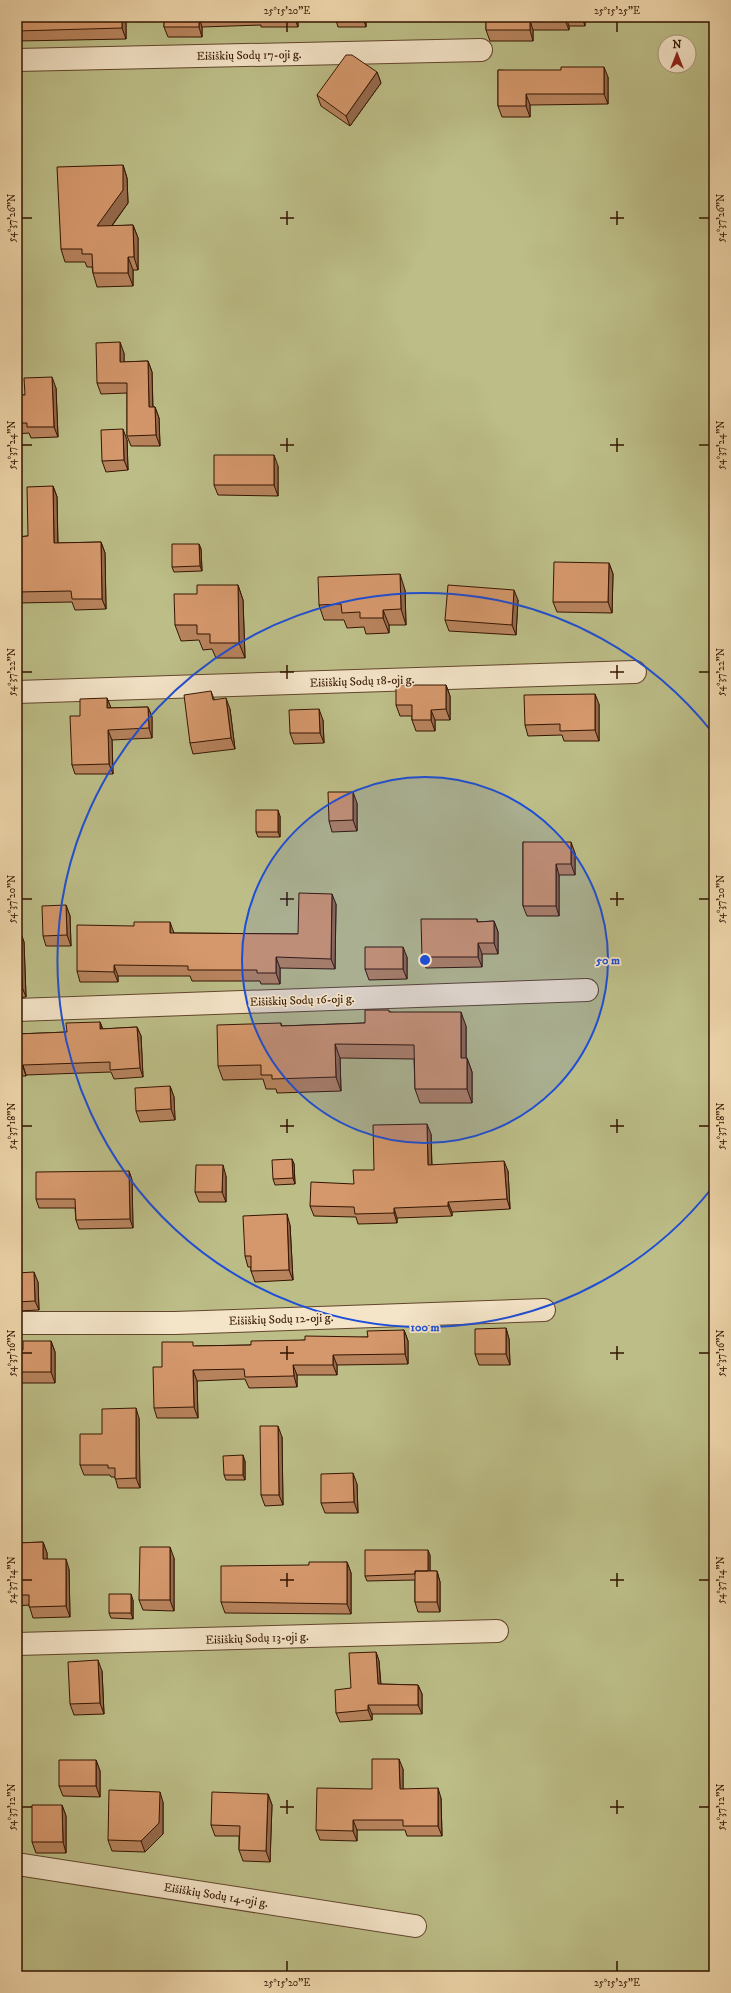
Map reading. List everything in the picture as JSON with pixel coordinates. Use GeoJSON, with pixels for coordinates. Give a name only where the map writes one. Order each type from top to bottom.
{"type":"FeatureCollection","features":[{"type":"Feature","properties":{"kind":"street","name":"Eišiškių Sodų 17-oji g."},"geometry":{"type":"LineString","coordinates":[[17,60],[481,50]]}},
{"type":"Feature","properties":{"kind":"street","name":"Eišiškių Sodų 18-oji g."},"geometry":{"type":"LineString","coordinates":[[17,692],[635,672]]}},
{"type":"Feature","properties":{"kind":"street","name":"Eišiškių Sodų 16-oji g."},"geometry":{"type":"LineString","coordinates":[[17,1010],[587,990]]}},
{"type":"Feature","properties":{"kind":"street","name":"Eišiškių Sodų 12-oji g."},"geometry":{"type":"LineString","coordinates":[[17,1323],[176,1323],[544,1310]]}},
{"type":"Feature","properties":{"kind":"street","name":"Eišiškių Sodų 13-oji g."},"geometry":{"type":"LineString","coordinates":[[17,1644],[497,1631]]}},
{"type":"Feature","properties":{"kind":"street","name":"Eišiškių Sodų 14-oji g."},"geometry":{"type":"LineString","coordinates":[[17,1864],[415,1926]]}},
{"type":"Feature","properties":{"kind":"green space"},"geometry":{"type":"Polygon","coordinates":[[[17,17],[714,17],[714,1976],[17,1976],[17,17]]]}},
{"type":"Feature","properties":{"kind":"building"},"geometry":{"type":"Polygon","coordinates":[[[17,17],[122,17],[122,28],[17,31],[17,17]]]}},
{"type":"Feature","properties":{"kind":"building"},"geometry":{"type":"Polygon","coordinates":[[[164,17],[199,17],[199,27],[164,27],[164,17]]]}},
{"type":"Feature","properties":{"kind":"building"},"geometry":{"type":"Polygon","coordinates":[[[363,17],[363,18],[335,18],[363,17]]]}},
{"type":"Feature","properties":{"kind":"building"},"geometry":{"type":"Polygon","coordinates":[[[486,17],[565,17],[565,20],[530,20],[530,30],[486,30],[486,17]]]}},
{"type":"Feature","properties":{"kind":"building"},"geometry":{"type":"Polygon","coordinates":[[[346,55],[352,55],[377,72],[346,116],[317,95],[346,55]]]}},
{"type":"Feature","properties":{"kind":"building"},"geometry":{"type":"Polygon","coordinates":[[[561,67],[604,67],[604,94],[526,94],[526,106],[498,106],[498,70],[561,70],[561,67]]]}},
{"type":"Feature","properties":{"kind":"building"},"geometry":{"type":"Polygon","coordinates":[[[123,165],[123,190],[97,226],[133,225],[134,257],[128,257],[128,273],[93,273],[92,254],[82,254],[82,249],[61,249],[57,167],[123,165]]]}},
{"type":"Feature","properties":{"kind":"building"},"geometry":{"type":"Polygon","coordinates":[[[120,342],[120,362],[148,361],[149,407],[155,407],[156,435],[127,436],[127,383],[97,383],[96,343],[120,342]]]}},
{"type":"Feature","properties":{"kind":"building"},"geometry":{"type":"Polygon","coordinates":[[[52,377],[54,427],[27,427],[27,423],[17,423],[17,395],[25,395],[24,378],[52,377]]]}},
{"type":"Feature","properties":{"kind":"building"},"geometry":{"type":"Polygon","coordinates":[[[123,429],[124,460],[102,461],[101,430],[123,429]]]}},
{"type":"Feature","properties":{"kind":"building"},"geometry":{"type":"Polygon","coordinates":[[[214,455],[274,455],[274,485],[214,485],[214,455]]]}},
{"type":"Feature","properties":{"kind":"building"},"geometry":{"type":"Polygon","coordinates":[[[53,486],[54,543],[101,542],[102,599],[72,599],[71,591],[17,592],[17,537],[28,536],[27,487],[53,486]]]}},
{"type":"Feature","properties":{"kind":"building"},"geometry":{"type":"Polygon","coordinates":[[[172,544],[199,544],[200,566],[172,567],[172,544]]]}},
{"type":"Feature","properties":{"kind":"building"},"geometry":{"type":"Polygon","coordinates":[[[554,562],[609,563],[608,602],[553,602],[554,562]]]}},
{"type":"Feature","properties":{"kind":"building"},"geometry":{"type":"Polygon","coordinates":[[[400,574],[401,609],[383,610],[383,618],[360,618],[360,612],[342,613],[341,604],[319,605],[318,577],[400,574]]]}},
{"type":"Feature","properties":{"kind":"building"},"geometry":{"type":"Polygon","coordinates":[[[197,585],[238,585],[239,643],[210,643],[210,634],[197,634],[197,625],[175,625],[174,594],[197,594],[197,585]]]}},
{"type":"Feature","properties":{"kind":"building"},"geometry":{"type":"Polygon","coordinates":[[[448,585],[514,590],[512,625],[445,620],[448,585]]]}},
{"type":"Feature","properties":{"kind":"building"},"geometry":{"type":"Polygon","coordinates":[[[396,685],[446,685],[446,709],[431,710],[431,720],[412,720],[412,705],[396,705],[396,685]]]}},
{"type":"Feature","properties":{"kind":"building"},"geometry":{"type":"Polygon","coordinates":[[[211,691],[213,700],[226,698],[231,738],[190,743],[184,695],[211,691]]]}},
{"type":"Feature","properties":{"kind":"building"},"geometry":{"type":"Polygon","coordinates":[[[595,694],[595,730],[560,731],[560,724],[525,725],[524,695],[595,694]]]}},
{"type":"Feature","properties":{"kind":"building"},"geometry":{"type":"Polygon","coordinates":[[[107,698],[107,708],[148,707],[149,728],[108,730],[109,764],[72,765],[70,716],[80,716],[80,699],[107,698]]]}},
{"type":"Feature","properties":{"kind":"building"},"geometry":{"type":"Polygon","coordinates":[[[319,709],[320,733],[290,733],[289,710],[319,709]]]}},
{"type":"Feature","properties":{"kind":"building"},"geometry":{"type":"Polygon","coordinates":[[[328,792],[353,792],[353,820],[329,821],[328,792]]]}},
{"type":"Feature","properties":{"kind":"building"},"geometry":{"type":"Polygon","coordinates":[[[256,810],[278,810],[278,832],[256,832],[256,810]]]}},
{"type":"Feature","properties":{"kind":"building"},"geometry":{"type":"Polygon","coordinates":[[[523,842],[571,842],[571,864],[556,864],[556,906],[523,906],[523,842]]]}},
{"type":"Feature","properties":{"kind":"building"},"geometry":{"type":"Polygon","coordinates":[[[299,893],[332,894],[331,959],[276,957],[276,973],[257,973],[257,970],[188,970],[188,966],[114,965],[114,972],[77,971],[77,925],[134,926],[134,922],[170,922],[170,933],[298,934],[299,893]]]}},
{"type":"Feature","properties":{"kind":"building"},"geometry":{"type":"Polygon","coordinates":[[[66,905],[67,935],[43,936],[42,906],[66,905]]]}},
{"type":"Feature","properties":{"kind":"building"},"geometry":{"type":"Polygon","coordinates":[[[421,919],[477,919],[477,922],[494,921],[494,943],[478,943],[478,957],[422,957],[421,919]]]}},
{"type":"Feature","properties":{"kind":"building"},"geometry":{"type":"Polygon","coordinates":[[[20,931],[22,987],[17,987],[17,932],[20,931]]]}},
{"type":"Feature","properties":{"kind":"building"},"geometry":{"type":"Polygon","coordinates":[[[365,947],[403,947],[403,969],[365,969],[365,947]]]}},
{"type":"Feature","properties":{"kind":"building"},"geometry":{"type":"Polygon","coordinates":[[[365,1010],[389,1010],[389,1012],[461,1012],[461,1058],[467,1058],[467,1089],[415,1089],[414,1045],[335,1044],[336,1077],[272,1079],[272,1075],[261,1075],[261,1065],[218,1066],[217,1025],[281,1023],[281,1026],[365,1023],[365,1010]]]}},
{"type":"Feature","properties":{"kind":"building"},"geometry":{"type":"Polygon","coordinates":[[[100,1022],[100,1029],[137,1027],[140,1068],[110,1070],[110,1062],[23,1065],[23,1067],[17,1066],[17,1034],[67,1032],[66,1023],[100,1022]]]}},
{"type":"Feature","properties":{"kind":"building"},"geometry":{"type":"Polygon","coordinates":[[[170,1086],[171,1109],[136,1111],[135,1088],[170,1086]]]}},
{"type":"Feature","properties":{"kind":"building"},"geometry":{"type":"Polygon","coordinates":[[[427,1124],[428,1165],[504,1161],[507,1199],[448,1202],[448,1206],[394,1208],[394,1213],[355,1214],[354,1207],[310,1206],[311,1182],[354,1184],[353,1170],[374,1170],[373,1125],[427,1124]]]}},
{"type":"Feature","properties":{"kind":"building"},"geometry":{"type":"Polygon","coordinates":[[[292,1159],[293,1178],[273,1179],[272,1160],[292,1159]]]}},
{"type":"Feature","properties":{"kind":"building"},"geometry":{"type":"Polygon","coordinates":[[[196,1165],[223,1165],[222,1192],[195,1192],[196,1165]]]}},
{"type":"Feature","properties":{"kind":"building"},"geometry":{"type":"Polygon","coordinates":[[[129,1171],[130,1219],[76,1220],[75,1199],[36,1199],[36,1172],[129,1171]]]}},
{"type":"Feature","properties":{"kind":"building"},"geometry":{"type":"Polygon","coordinates":[[[287,1214],[289,1270],[251,1271],[251,1256],[245,1256],[243,1216],[287,1214]]]}},
{"type":"Feature","properties":{"kind":"building"},"geometry":{"type":"Polygon","coordinates":[[[34,1272],[35,1301],[17,1302],[17,1273],[34,1272]]]}},
{"type":"Feature","properties":{"kind":"building"},"geometry":{"type":"Polygon","coordinates":[[[506,1328],[506,1354],[475,1354],[475,1329],[506,1328]]]}},
{"type":"Feature","properties":{"kind":"building"},"geometry":{"type":"Polygon","coordinates":[[[404,1330],[405,1354],[333,1355],[333,1365],[293,1365],[294,1376],[245,1377],[244,1369],[193,1370],[194,1407],[154,1408],[153,1367],[162,1367],[162,1342],[193,1342],[193,1346],[251,1345],[251,1341],[305,1340],[305,1336],[368,1337],[367,1331],[404,1330]]]}},
{"type":"Feature","properties":{"kind":"building"},"geometry":{"type":"Polygon","coordinates":[[[23,1341],[51,1341],[51,1372],[17,1372],[17,1350],[23,1350],[23,1341]]]}},
{"type":"Feature","properties":{"kind":"building"},"geometry":{"type":"Polygon","coordinates":[[[136,1408],[136,1478],[115,1479],[115,1468],[108,1468],[108,1465],[80,1465],[80,1434],[102,1434],[102,1409],[136,1408]]]}},
{"type":"Feature","properties":{"kind":"building"},"geometry":{"type":"Polygon","coordinates":[[[260,1426],[278,1426],[279,1495],[261,1495],[260,1426]]]}},
{"type":"Feature","properties":{"kind":"building"},"geometry":{"type":"Polygon","coordinates":[[[243,1455],[243,1475],[224,1475],[223,1456],[243,1455]]]}},
{"type":"Feature","properties":{"kind":"building"},"geometry":{"type":"Polygon","coordinates":[[[353,1473],[354,1502],[321,1503],[321,1474],[353,1473]]]}},
{"type":"Feature","properties":{"kind":"building"},"geometry":{"type":"Polygon","coordinates":[[[43,1542],[43,1559],[66,1559],[66,1606],[29,1607],[29,1595],[17,1595],[17,1543],[43,1542]]]}},
{"type":"Feature","properties":{"kind":"building"},"geometry":{"type":"Polygon","coordinates":[[[140,1547],[170,1547],[170,1600],[139,1600],[140,1547]]]}},
{"type":"Feature","properties":{"kind":"building"},"geometry":{"type":"Polygon","coordinates":[[[365,1550],[428,1550],[428,1571],[415,1571],[415,1574],[365,1576],[365,1550]]]}},
{"type":"Feature","properties":{"kind":"building"},"geometry":{"type":"Polygon","coordinates":[[[309,1562],[347,1562],[347,1604],[221,1602],[221,1566],[309,1565],[309,1562]]]}},
{"type":"Feature","properties":{"kind":"building"},"geometry":{"type":"Polygon","coordinates":[[[415,1571],[437,1571],[437,1602],[415,1602],[415,1571]]]}},
{"type":"Feature","properties":{"kind":"building"},"geometry":{"type":"Polygon","coordinates":[[[109,1594],[131,1594],[131,1613],[109,1613],[109,1594]]]}},
{"type":"Feature","properties":{"kind":"building"},"geometry":{"type":"Polygon","coordinates":[[[376,1652],[378,1684],[418,1685],[418,1705],[368,1705],[368,1710],[336,1713],[335,1690],[351,1688],[349,1653],[376,1652]]]}},
{"type":"Feature","properties":{"kind":"building"},"geometry":{"type":"Polygon","coordinates":[[[98,1660],[100,1703],[70,1704],[68,1662],[98,1660]]]}},
{"type":"Feature","properties":{"kind":"building"},"geometry":{"type":"Polygon","coordinates":[[[17,1690],[18,1717],[17,1717],[17,1690]]]}},
{"type":"Feature","properties":{"kind":"building"},"geometry":{"type":"Polygon","coordinates":[[[372,1759],[399,1759],[400,1789],[438,1788],[438,1826],[403,1826],[403,1820],[353,1820],[353,1831],[316,1830],[317,1788],[372,1789],[372,1759]]]}},
{"type":"Feature","properties":{"kind":"building"},"geometry":{"type":"Polygon","coordinates":[[[59,1760],[96,1760],[96,1786],[59,1786],[59,1760]]]}},
{"type":"Feature","properties":{"kind":"building"},"geometry":{"type":"Polygon","coordinates":[[[109,1790],[160,1792],[159,1823],[141,1841],[108,1840],[109,1790]]]}},
{"type":"Feature","properties":{"kind":"building"},"geometry":{"type":"Polygon","coordinates":[[[212,1792],[268,1794],[266,1851],[239,1850],[240,1826],[211,1825],[212,1792]]]}},
{"type":"Feature","properties":{"kind":"building"},"geometry":{"type":"Polygon","coordinates":[[[32,1805],[62,1805],[63,1842],[32,1842],[32,1805]]]}}]}
